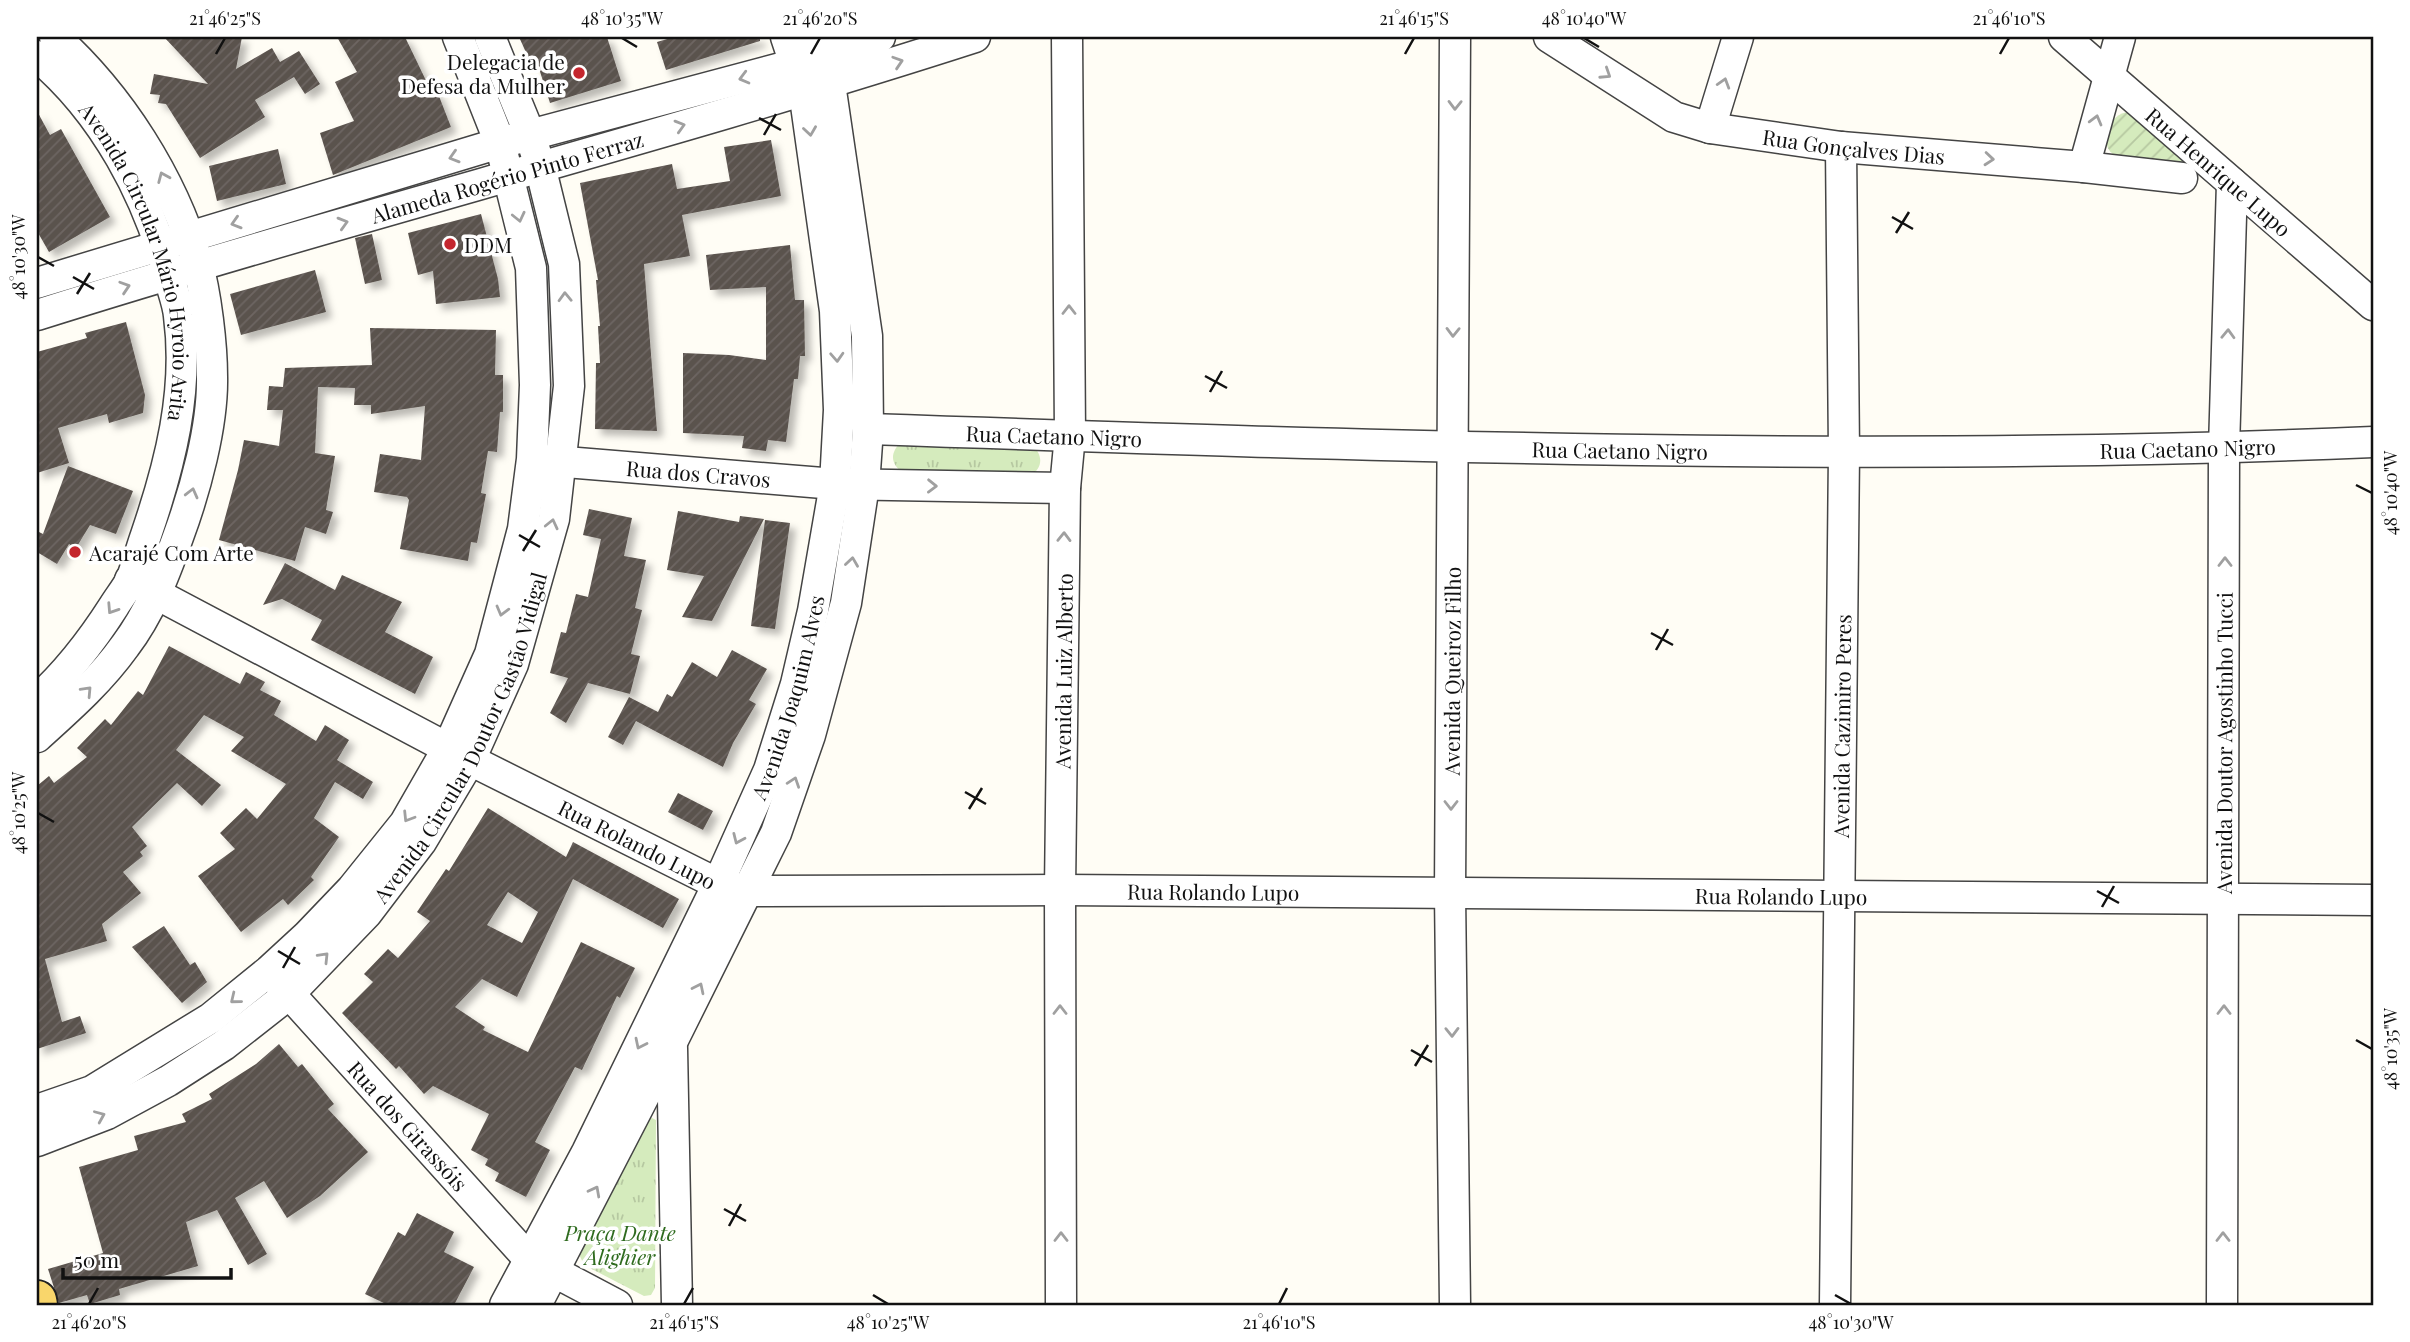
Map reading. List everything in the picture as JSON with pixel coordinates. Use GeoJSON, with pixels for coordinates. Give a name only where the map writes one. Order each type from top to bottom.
{"type":"FeatureCollection","features":[{"type":"Feature","properties":{"kind":"main road"},"geometry":{"type":"LineString","coordinates":[[37,1300],[38,1305]]}},
{"type":"Feature","properties":{"kind":"street","name":"Avenida Circular Mário Hyroio Arita"},"geometry":{"type":"LineString","coordinates":[[37,700],[65,674],[130,580],[158,501],[174,440],[181,378],[179,256],[158,164],[76,55],[55,37]]}},
{"type":"Feature","properties":{"kind":"street","name":"Avenida Circular Doutor Gastão Vidigal"},"geometry":{"type":"LineString","coordinates":[[37,1141],[107,1114],[168,1081],[224,1045],[289,994],[367,913],[421,842],[459,754],[490,654],[523,529],[532,459],[535,385],[531,268],[500,143],[458,37]]}},
{"type":"Feature","properties":{"kind":"street","name":"Avenida Circular Doutor Gastão Vidigal"},"geometry":{"type":"LineString","coordinates":[[37,1110],[92,1091],[146,1060],[211,1018],[307,936],[352,889],[459,754],[513,664],[554,519],[569,386],[564,264],[540,166],[491,37]]}},
{"type":"Feature","properties":{"kind":"street","name":"Avenida Joaquim Alves"},"geometry":{"type":"LineString","coordinates":[[505,1305],[540,1266],[671,1044],[733,888],[796,684],[813,611],[850,484],[869,429],[867,335],[814,66],[786,37]]}},
{"type":"Feature","properties":{"kind":"street","name":"Alameda Rogério Pinto Ferraz"},"geometry":{"type":"LineString","coordinates":[[37,283],[179,256],[510,176],[814,66],[880,37]]}},
{"type":"Feature","properties":{"kind":"street","name":"Alameda Rogério Pinto Ferraz"},"geometry":{"type":"LineString","coordinates":[[37,315],[179,256],[500,143],[814,66],[975,37]]}},
{"type":"Feature","properties":{"kind":"street","name":"Avenida Luiz Alberto"},"geometry":{"type":"LineString","coordinates":[[1061,1305],[1060,890],[1065,488],[1070,436],[1066,37]]}},
{"type":"Feature","properties":{"kind":"street","name":"Avenida Queiroz Filho"},"geometry":{"type":"LineString","coordinates":[[1455,37],[1450,893],[1455,1305]]}},
{"type":"Feature","properties":{"kind":"street","name":"Rua Gonçalves Dias"},"geometry":{"type":"LineString","coordinates":[[1549,37],[1674,117],[1710,128],[1841,147],[2182,178]]}},
{"type":"Feature","properties":{"kind":"street"},"geometry":{"type":"LineString","coordinates":[[1710,128],[1738,37]]}},
{"type":"Feature","properties":{"kind":"street","name":"Rua Henrique Lupo"},"geometry":{"type":"LineString","coordinates":[[2064,37],[2373,305]]}},
{"type":"Feature","properties":{"kind":"street"},"geometry":{"type":"LineString","coordinates":[[2084,167],[2120,37]]}},
{"type":"Feature","properties":{"kind":"street","name":"Avenida Circular Mário Hyroio Arita"},"geometry":{"type":"LineString","coordinates":[[37,56],[53,70],[94,118],[179,256],[206,314],[212,379],[204,446],[188,511],[158,594],[126,646],[84,695],[37,737]]}},
{"type":"Feature","properties":{"kind":"street","name":"Avenida Joaquim Alves"},"geometry":{"type":"LineString","coordinates":[[814,66],[835,312],[839,410],[850,484]]}},
{"type":"Feature","properties":{"kind":"street","name":"Avenida Cazimiro Peres"},"geometry":{"type":"LineString","coordinates":[[1835,1305],[1844,452],[1841,147]]}},
{"type":"Feature","properties":{"kind":"street","name":"Avenida Doutor Agostinho Tucci"},"geometry":{"type":"LineString","coordinates":[[2222,1305],[2224,448],[2232,183]]}},
{"type":"Feature","properties":{"kind":"street","name":"Rua Caetano Nigro"},"geometry":{"type":"LineString","coordinates":[[869,429],[1070,436],[1844,452],[2224,448],[2373,442]]}},
{"type":"Feature","properties":{"kind":"street","name":"Rua dos Cravos"},"geometry":{"type":"LineString","coordinates":[[532,459],[850,484]]}},
{"type":"Feature","properties":{"kind":"street"},"geometry":{"type":"LineString","coordinates":[[850,484],[1065,488]]}},
{"type":"Feature","properties":{"kind":"street","name":"Rua Rolando Lupo"},"geometry":{"type":"LineString","coordinates":[[130,580],[459,754],[733,888],[2373,900]]}},
{"type":"Feature","properties":{"kind":"street","name":"Avenida Joaquim Alves"},"geometry":{"type":"LineString","coordinates":[[536,1305],[540,1266],[586,1152],[733,888]]}},
{"type":"Feature","properties":{"kind":"street","name":"Rua dos Girassóis"},"geometry":{"type":"LineString","coordinates":[[269,971],[540,1266]]}},
{"type":"Feature","properties":{"kind":"street"},"geometry":{"type":"LineString","coordinates":[[671,1044],[677,1305]]}},
{"type":"Feature","properties":{"kind":"street"},"geometry":{"type":"LineString","coordinates":[[540,1266],[617,1305]]}},
{"type":"Feature","properties":{"kind":"green space"},"geometry":{"type":"Polygon","coordinates":[[[2129,112],[2187,162],[2116,156],[2110,151],[2106,138],[2111,123],[2122,113],[2129,112]]]}},
{"type":"Feature","properties":{"kind":"green space"},"geometry":{"type":"Polygon","coordinates":[[[901,442],[1031,444],[1040,456],[1040,465],[1030,476],[903,473],[893,458],[901,442]]]}},
{"type":"Feature","properties":{"kind":"green space","name":"Praça Dante Alighier"},"geometry":{"type":"Polygon","coordinates":[[[650,1117],[656,1120],[655,1288],[651,1295],[644,1296],[584,1265],[578,1252],[650,1117]]]}},
{"type":"Feature","properties":{"kind":"building"},"geometry":{"type":"Polygon","coordinates":[[[164,37],[242,37],[236,69],[272,48],[280,62],[299,51],[320,84],[305,94],[294,77],[255,100],[265,117],[200,158],[166,104],[158,103],[160,95],[150,94],[154,74],[208,84],[164,37]]]}},
{"type":"Feature","properties":{"kind":"building"},"geometry":{"type":"Polygon","coordinates":[[[337,37],[405,37],[432,93],[437,91],[451,127],[333,175],[320,133],[354,121],[335,82],[357,72],[337,37]]]}},
{"type":"Feature","properties":{"kind":"building","name":"Delegacia de Defesa da Mulher"},"geometry":{"type":"Polygon","coordinates":[[[519,37],[607,37],[621,81],[550,103],[535,56],[529,59],[519,37]]]}},
{"type":"Feature","properties":{"kind":"building"},"geometry":{"type":"Polygon","coordinates":[[[674,37],[760,37],[760,41],[666,70],[657,42],[674,37]]]}},
{"type":"Feature","properties":{"kind":"building"},"geometry":{"type":"Polygon","coordinates":[[[37,111],[50,135],[61,129],[110,217],[49,252],[37,231],[37,111]]]}},
{"type":"Feature","properties":{"kind":"building"},"geometry":{"type":"Polygon","coordinates":[[[771,140],[781,196],[682,215],[690,256],[644,264],[657,431],[595,429],[596,363],[600,363],[598,280],[580,183],[672,164],[677,189],[730,181],[724,147],[771,140]]]}},
{"type":"Feature","properties":{"kind":"building"},"geometry":{"type":"Polygon","coordinates":[[[278,149],[286,184],[217,201],[209,166],[278,149]]]}},
{"type":"Feature","properties":{"kind":"building"},"geometry":{"type":"Polygon","coordinates":[[[481,214],[500,297],[436,304],[433,271],[418,275],[408,233],[481,214]]]}},
{"type":"Feature","properties":{"kind":"building"},"geometry":{"type":"Polygon","coordinates":[[[372,234],[382,280],[365,284],[355,238],[372,234]]]}},
{"type":"Feature","properties":{"kind":"building"},"geometry":{"type":"Polygon","coordinates":[[[790,245],[795,300],[804,300],[805,356],[800,356],[798,379],[794,379],[786,442],[768,440],[766,451],[742,448],[744,436],[683,433],[683,353],[766,360],[766,287],[710,290],[706,255],[790,245]]]}},
{"type":"Feature","properties":{"kind":"building"},"geometry":{"type":"Polygon","coordinates":[[[315,270],[326,312],[241,335],[230,294],[315,270]]]}},
{"type":"Feature","properties":{"kind":"building"},"geometry":{"type":"Polygon","coordinates":[[[126,322],[145,395],[143,413],[109,423],[107,414],[58,428],[69,463],[37,473],[37,352],[87,338],[85,333],[126,322]]]}},
{"type":"Feature","properties":{"kind":"building"},"geometry":{"type":"Polygon","coordinates":[[[370,328],[496,330],[495,375],[503,375],[503,412],[500,412],[497,452],[488,451],[481,493],[486,494],[477,543],[471,542],[468,561],[400,549],[409,500],[407,497],[374,492],[380,454],[421,460],[425,406],[371,414],[371,405],[354,405],[355,388],[318,387],[315,453],[335,456],[326,510],[333,512],[326,534],[305,527],[295,561],[219,540],[244,440],[279,446],[283,410],[267,410],[269,386],[283,387],[285,368],[372,365],[370,328]]]}},
{"type":"Feature","properties":{"kind":"building"},"geometry":{"type":"Polygon","coordinates":[[[68,466],[133,491],[116,534],[90,525],[76,548],[69,544],[57,564],[37,552],[37,531],[43,534],[68,466]]]}},
{"type":"Feature","properties":{"kind":"building"},"geometry":{"type":"Polygon","coordinates":[[[589,509],[632,518],[624,556],[646,560],[635,608],[642,610],[631,654],[640,656],[630,694],[588,683],[566,723],[550,713],[568,678],[550,673],[561,632],[566,633],[576,594],[588,597],[601,539],[583,535],[589,509]]]}},
{"type":"Feature","properties":{"kind":"building"},"geometry":{"type":"Polygon","coordinates":[[[678,511],[739,522],[740,516],[764,519],[712,621],[682,617],[704,576],[667,570],[678,511]]]}},
{"type":"Feature","properties":{"kind":"building"},"geometry":{"type":"Polygon","coordinates":[[[765,520],[790,523],[775,629],[751,626],[765,520]]]}},
{"type":"Feature","properties":{"kind":"building"},"geometry":{"type":"Polygon","coordinates":[[[285,563],[335,590],[342,575],[402,602],[385,632],[433,657],[415,694],[311,640],[322,620],[282,599],[263,605],[285,563]]]}},
{"type":"Feature","properties":{"kind":"building"},"geometry":{"type":"Polygon","coordinates":[[[169,646],[240,684],[246,672],[265,682],[260,690],[281,701],[274,715],[316,741],[325,725],[349,740],[337,760],[373,782],[363,799],[335,782],[314,818],[339,837],[311,877],[314,880],[288,905],[283,899],[241,932],[198,876],[235,849],[220,833],[246,808],[257,819],[286,784],[231,751],[244,737],[204,715],[176,750],[221,785],[202,806],[177,783],[132,827],[147,846],[140,852],[143,856],[123,872],[141,893],[102,924],[107,941],[45,959],[62,1022],[80,1016],[86,1033],[37,1049],[37,786],[49,776],[54,783],[87,757],[77,748],[105,719],[111,725],[138,691],[143,695],[169,646]]]}},
{"type":"Feature","properties":{"kind":"building"},"geometry":{"type":"Polygon","coordinates":[[[732,650],[767,669],[749,700],[756,704],[733,743],[723,767],[636,721],[623,745],[608,737],[629,697],[658,712],[667,694],[672,697],[692,662],[717,677],[732,650]]]}},
{"type":"Feature","properties":{"kind":"building"},"geometry":{"type":"Polygon","coordinates":[[[678,793],[713,811],[703,830],[668,812],[678,793]]]}},
{"type":"Feature","properties":{"kind":"building"},"geometry":{"type":"Polygon","coordinates":[[[488,808],[566,857],[573,842],[679,899],[663,928],[573,879],[517,997],[482,979],[455,1007],[485,1027],[483,1030],[528,1052],[581,942],[635,968],[620,998],[617,996],[582,1070],[575,1067],[535,1142],[550,1150],[526,1197],[495,1181],[499,1173],[485,1165],[488,1159],[471,1150],[489,1114],[433,1086],[424,1094],[399,1066],[396,1069],[342,1013],[373,982],[364,974],[388,949],[398,958],[430,921],[417,912],[446,869],[449,871],[488,808]],[[508,892],[487,925],[522,943],[538,912],[508,892]]]}},
{"type":"Feature","properties":{"kind":"building"},"geometry":{"type":"Polygon","coordinates":[[[164,926],[190,965],[195,962],[207,982],[182,1003],[132,947],[164,926]]]}},
{"type":"Feature","properties":{"kind":"building"},"geometry":{"type":"Polygon","coordinates":[[[279,1044],[298,1067],[302,1064],[334,1104],[328,1109],[368,1152],[320,1196],[287,1218],[264,1181],[235,1198],[267,1254],[248,1265],[217,1210],[186,1222],[198,1266],[119,1289],[120,1295],[90,1304],[87,1295],[59,1303],[48,1269],[103,1253],[79,1167],[138,1150],[134,1136],[186,1122],[182,1114],[212,1099],[209,1094],[256,1064],[279,1044]]]}},
{"type":"Feature","properties":{"kind":"building"},"geometry":{"type":"Polygon","coordinates":[[[417,1213],[454,1232],[444,1252],[474,1267],[454,1305],[388,1305],[365,1294],[398,1232],[405,1236],[417,1213]]]}},
{"type":"Feature","properties":{"kind":"place","name":"Delegacia de Defesa da Mulher"},"geometry":{"type":"Point","coordinates":[579,73]}},
{"type":"Feature","properties":{"kind":"place","name":"DDM"},"geometry":{"type":"Point","coordinates":[450,244]}},
{"type":"Feature","properties":{"kind":"place","name":"Acarajé Com Arte"},"geometry":{"type":"Point","coordinates":[75,552]}}]}
